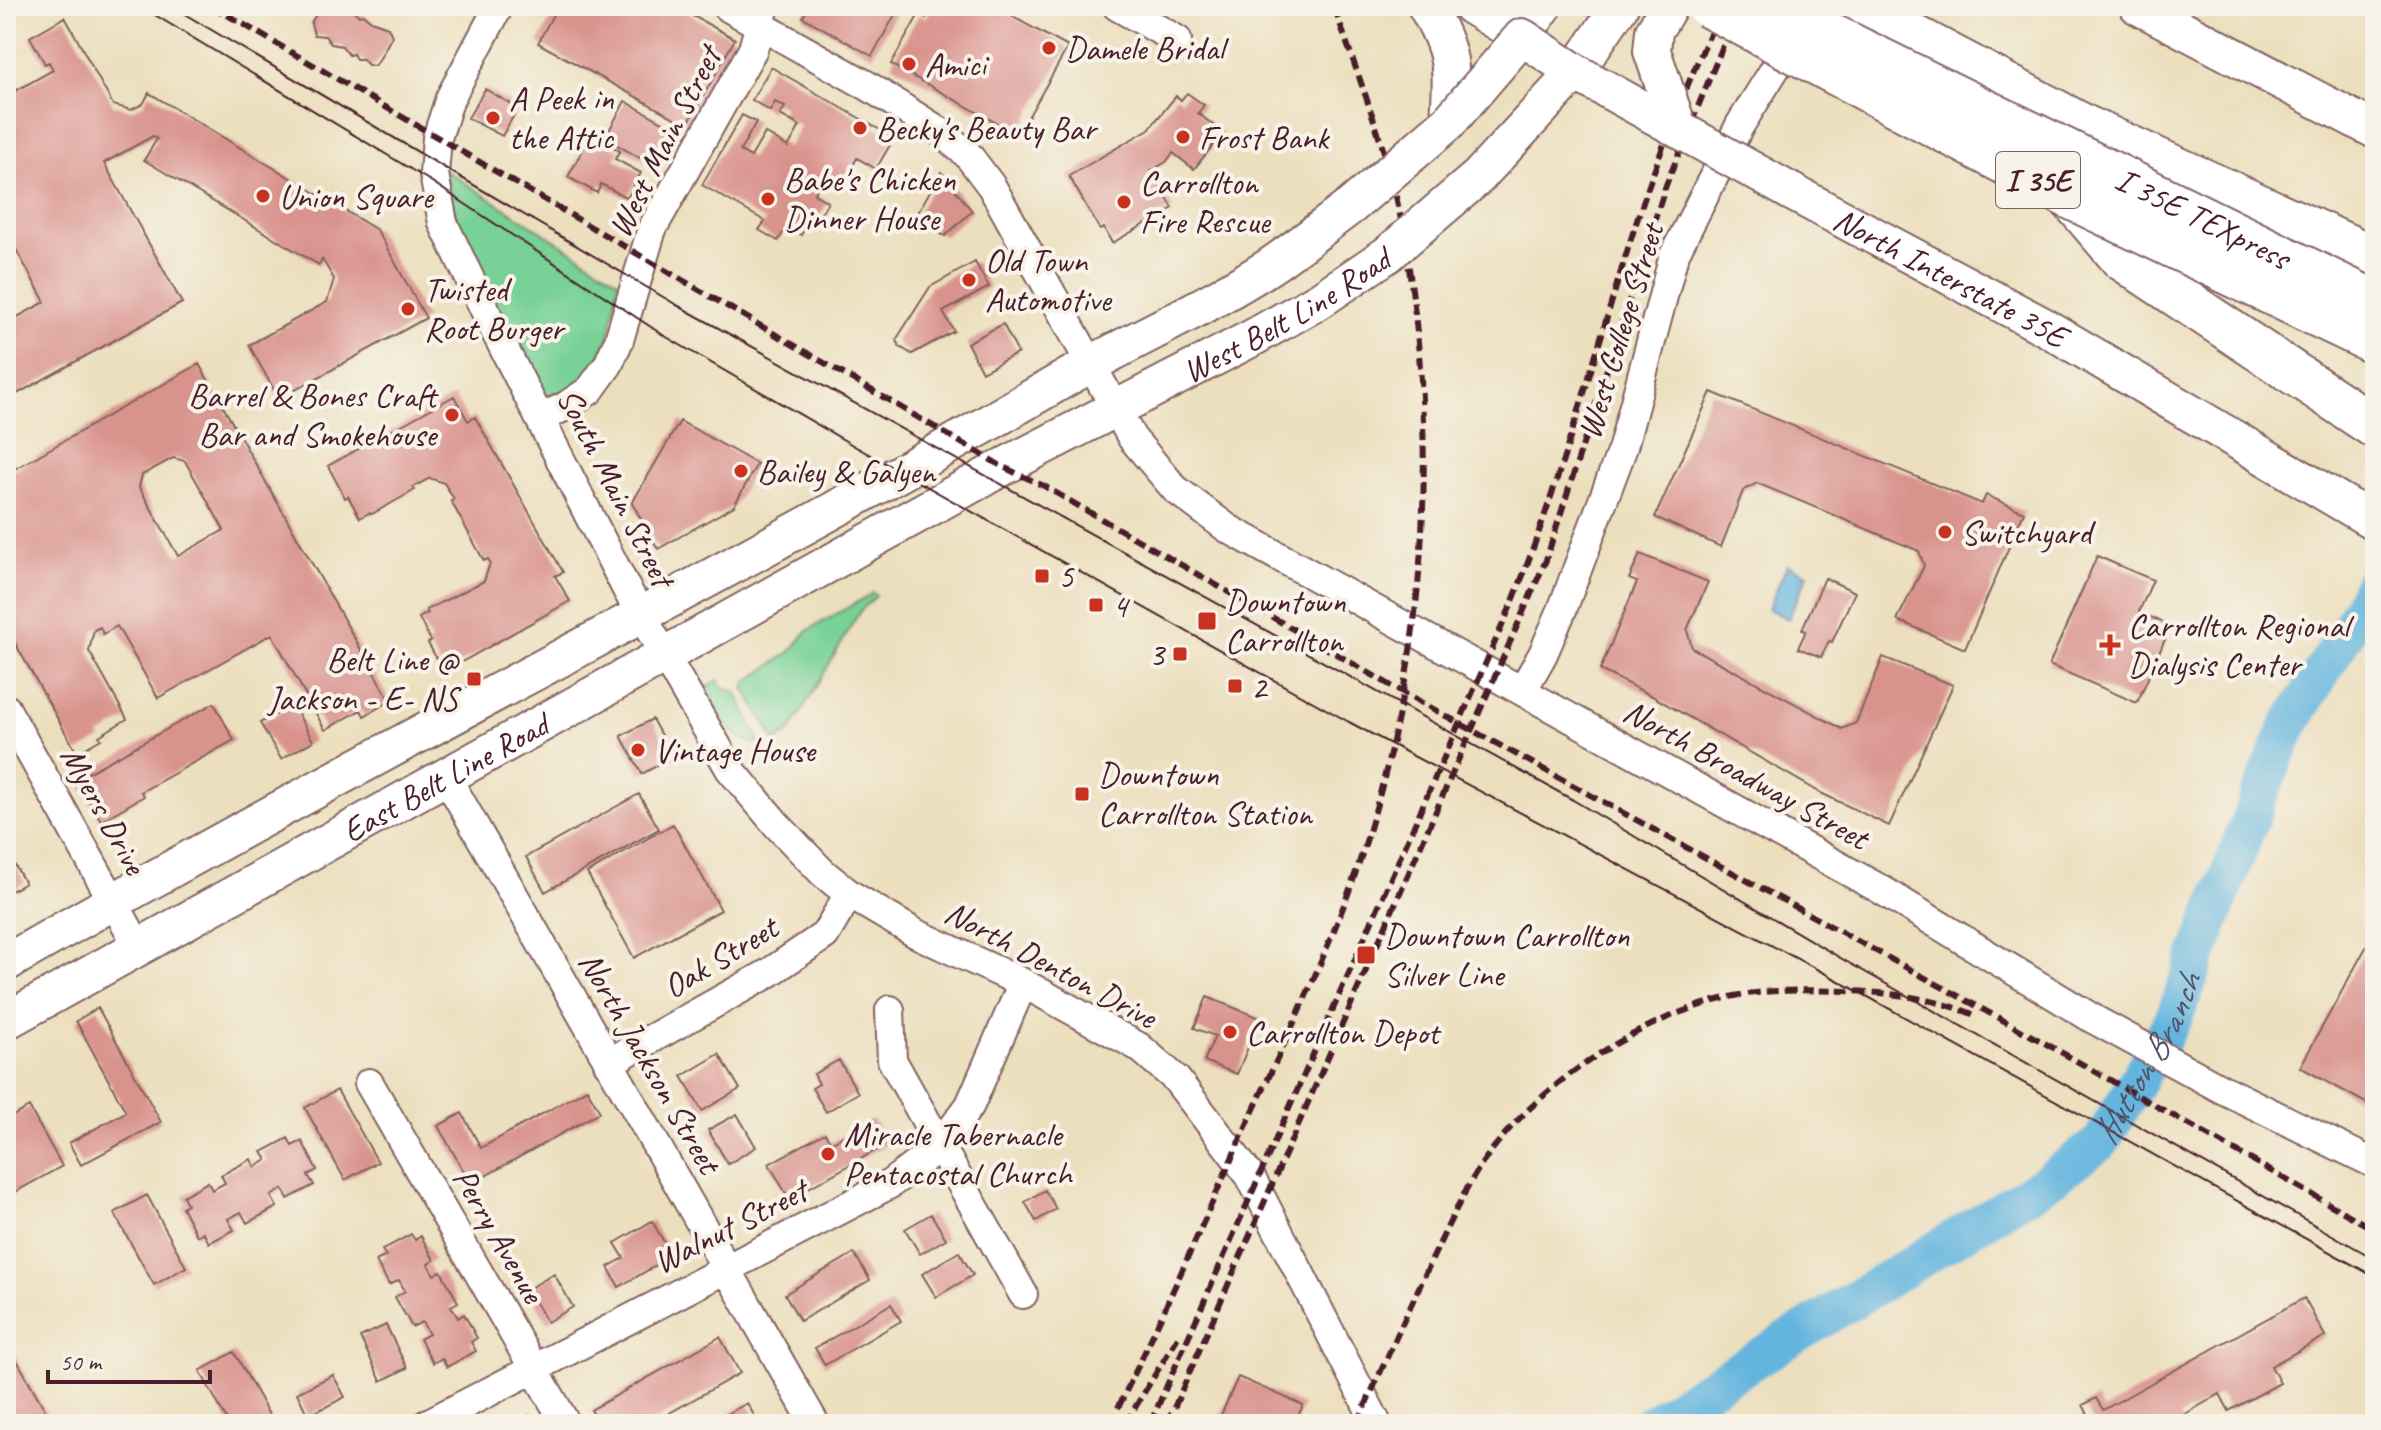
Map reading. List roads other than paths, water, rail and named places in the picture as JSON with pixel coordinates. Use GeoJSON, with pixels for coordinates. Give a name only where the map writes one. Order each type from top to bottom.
{"type":"FeatureCollection","features":[{"type":"Feature","properties":{"kind":"highway","name":"I 35E"},"geometry":{"type":"LineString","coordinates":[[1708,6],[2069,197],[2375,343]]}},
{"type":"Feature","properties":{"kind":"highway","name":"I 35E TEXpress"},"geometry":{"type":"LineString","coordinates":[[1772,6],[2375,302]]}},
{"type":"Feature","properties":{"kind":"highway","name":"I 35E"},"geometry":{"type":"LineString","coordinates":[[1857,6],[2088,128],[2375,258]]}},
{"type":"Feature","properties":{"kind":"highway"},"geometry":{"type":"LineString","coordinates":[[2069,197],[2122,259],[2375,427]]}},
{"type":"Feature","properties":{"kind":"main road"},"geometry":{"type":"LineString","coordinates":[[1426,6],[1446,43],[1451,69],[1449,122]]}},
{"type":"Feature","properties":{"kind":"main road","name":"North Interstate 35E"},"geometry":{"type":"LineString","coordinates":[[1471,6],[1575,72],[2045,327],[2375,522]]}},
{"type":"Feature","properties":{"kind":"main road","name":"West Belt Line Road"},"geometry":{"type":"LineString","coordinates":[[860,496],[1269,266],[1351,206],[1449,122],[1522,37],[1544,6]]}},
{"type":"Feature","properties":{"kind":"main road","name":"West Belt Line Road"},"geometry":{"type":"LineString","coordinates":[[883,533],[1300,311],[1388,254],[1508,147],[1575,72],[1620,6]]}},
{"type":"Feature","properties":{"kind":"main road"},"geometry":{"type":"LineString","coordinates":[[1669,6],[1654,31],[1652,51],[1679,130]]}},
{"type":"Feature","properties":{"kind":"main road"},"geometry":{"type":"LineString","coordinates":[[2138,6],[2375,130]]}},
{"type":"Feature","properties":{"kind":"main road","name":"East Belt Line Road"},"geometry":{"type":"LineString","coordinates":[[6,963],[432,725],[642,616],[860,496]]}},
{"type":"Feature","properties":{"kind":"main road","name":"East Belt Line Road"},"geometry":{"type":"LineString","coordinates":[[6,1021],[883,533]]}},
{"type":"Feature","properties":{"kind":"street","name":"South Main Street"},"geometry":{"type":"LineString","coordinates":[[499,6],[450,98],[437,138],[434,174],[438,201],[447,231],[492,325],[663,655]]}},
{"type":"Feature","properties":{"kind":"street","name":"North Broadway Street"},"geometry":{"type":"LineString","coordinates":[[726,6],[762,16],[942,133],[968,155],[992,187],[1132,438],[1175,489],[1227,528],[1880,889],[2095,1020],[2222,1089],[2375,1164]]}},
{"type":"Feature","properties":{"kind":"street"},"geometry":{"type":"LineString","coordinates":[[1117,6],[1177,40]]}},
{"type":"Feature","properties":{"kind":"street","name":"West College Street"},"geometry":{"type":"LineString","coordinates":[[1522,691],[1543,654],[1562,610],[1623,447],[1674,255],[1740,125],[1815,6]]}},
{"type":"Feature","properties":{"kind":"street","name":"West Main Street"},"geometry":{"type":"LineString","coordinates":[[541,418],[590,390],[608,365],[619,340],[652,229],[753,49],[762,16]]}},
{"type":"Feature","properties":{"kind":"street","name":"North Denton Drive"},"geometry":{"type":"LineString","coordinates":[[663,655],[738,781],[805,854],[849,894],[915,933],[1023,983],[1139,1047],[1176,1079],[1255,1185],[1377,1424]]}},
{"type":"Feature","properties":{"kind":"street","name":"Myers Drive"},"geometry":{"type":"LineString","coordinates":[[6,709],[138,946]]}},
{"type":"Feature","properties":{"kind":"street","name":"North Jackson Street"},"geometry":{"type":"LineString","coordinates":[[447,778],[815,1424]]}},
{"type":"Feature","properties":{"kind":"street","name":"Oak Street"},"geometry":{"type":"LineString","coordinates":[[608,1063],[769,973],[825,935],[849,894]]}},
{"type":"Feature","properties":{"kind":"street","name":"Walnut Street"},"geometry":{"type":"LineString","coordinates":[[427,1424],[890,1184],[939,1147],[970,1105],[1023,983]]}},
{"type":"Feature","properties":{"kind":"street"},"geometry":{"type":"LineString","coordinates":[[890,1010],[892,1060],[1023,1294]]}},
{"type":"Feature","properties":{"kind":"street","name":"Perry Avenue"},"geometry":{"type":"LineString","coordinates":[[369,1083],[566,1424]]}},
{"type":"Feature","properties":{"kind":"water"},"geometry":{"type":"Polygon","coordinates":[[[1787,565],[1808,574],[1788,619],[1768,609],[1787,565]]]}},
{"type":"Feature","properties":{"kind":"waterway","name":"Hutton Branch"},"geometry":{"type":"LineString","coordinates":[[1650,1424],[2045,1183],[2101,1142],[2173,1020],[2288,728],[2375,580]]}},
{"type":"Feature","properties":{"kind":"tram line"},"geometry":{"type":"LineString","coordinates":[[140,6],[432,182],[663,335],[856,447],[1349,722],[1841,982],[2375,1277]]}},
{"type":"Feature","properties":{"kind":"tram line"},"geometry":{"type":"LineString","coordinates":[[171,6],[675,304],[1573,800],[1849,963],[2375,1259]]}},
{"type":"Feature","properties":{"kind":"railway"},"geometry":{"type":"LineString","coordinates":[[212,6],[1003,467],[1044,486],[1404,693],[2059,1051],[2375,1230]]}},
{"type":"Feature","properties":{"kind":"railway"},"geometry":{"type":"LineString","coordinates":[[1110,1424],[1305,998],[1347,897],[1383,784],[1414,625],[1424,464],[1414,302],[1401,220],[1388,166],[1334,6]]}},
{"type":"Feature","properties":{"kind":"railway"},"geometry":{"type":"LineString","coordinates":[[1150,1424],[1513,601],[1559,472],[1647,191],[1682,98],[1723,6]]}},
{"type":"Feature","properties":{"kind":"railway"},"geometry":{"type":"LineString","coordinates":[[1167,1424],[1546,560],[1666,185],[1722,48],[1743,6]]}},
{"type":"Feature","properties":{"kind":"railway"},"geometry":{"type":"LineString","coordinates":[[1357,1424],[1448,1225],[1483,1162],[1531,1107],[1592,1058],[1660,1021],[1695,1007],[1759,993],[1801,990],[1877,993],[1927,1000],[1975,1015]]}},
{"type":"Feature","properties":{"kind":"railway"},"geometry":{"type":"LineString","coordinates":[[1125,1424],[1178,1337]]}},
{"type":"Feature","properties":{"kind":"place","name":"Damele Bridal"},"geometry":{"type":"Point","coordinates":[1049,48]}},
{"type":"Feature","properties":{"kind":"place","name":"Amici"},"geometry":{"type":"Point","coordinates":[909,64]}},
{"type":"Feature","properties":{"kind":"place","name":"A Peek in the Attic"},"geometry":{"type":"Point","coordinates":[493,118]}},
{"type":"Feature","properties":{"kind":"place","name":"Becky's Beauty Bar"},"geometry":{"type":"Point","coordinates":[860,128]}},
{"type":"Feature","properties":{"kind":"place","name":"Frost Bank"},"geometry":{"type":"Point","coordinates":[1183,137]}},
{"type":"Feature","properties":{"kind":"place","name":"Union Square"},"geometry":{"type":"Point","coordinates":[263,196]}},
{"type":"Feature","properties":{"kind":"place","name":"Babe's Chicken Dinner House"},"geometry":{"type":"Point","coordinates":[768,199]}},
{"type":"Feature","properties":{"kind":"place","name":"Carrollton Fire Rescue"},"geometry":{"type":"Point","coordinates":[1124,202]}},
{"type":"Feature","properties":{"kind":"place","name":"Old Town Automotive"},"geometry":{"type":"Point","coordinates":[969,280]}},
{"type":"Feature","properties":{"kind":"place","name":"Twisted Root Burger"},"geometry":{"type":"Point","coordinates":[408,309]}},
{"type":"Feature","properties":{"kind":"place","name":"Barrel & Bones Craft Bar and Smokehouse"},"geometry":{"type":"Point","coordinates":[452,415]}},
{"type":"Feature","properties":{"kind":"place","name":"Bailey & Galyen"},"geometry":{"type":"Point","coordinates":[741,471]}},
{"type":"Feature","properties":{"kind":"place","name":"Switchyard"},"geometry":{"type":"Point","coordinates":[1945,532]}},
{"type":"Feature","properties":{"kind":"place","name":"5"},"geometry":{"type":"Point","coordinates":[1042,576]}},
{"type":"Feature","properties":{"kind":"place","name":"4"},"geometry":{"type":"Point","coordinates":[1096,605]}},
{"type":"Feature","properties":{"kind":"place","name":"Downtown Carrollton"},"geometry":{"type":"Point","coordinates":[1207,621]}},
{"type":"Feature","properties":{"kind":"place","name":"Carrollton Regional Dialysis Center"},"geometry":{"type":"Point","coordinates":[2110,645]}},
{"type":"Feature","properties":{"kind":"place","name":"3"},"geometry":{"type":"Point","coordinates":[1180,654]}},
{"type":"Feature","properties":{"kind":"place","name":"Belt Line @ Jackson - E- NS"},"geometry":{"type":"Point","coordinates":[474,679]}},
{"type":"Feature","properties":{"kind":"place","name":"2"},"geometry":{"type":"Point","coordinates":[1235,686]}},
{"type":"Feature","properties":{"kind":"place","name":"Vintage House"},"geometry":{"type":"Point","coordinates":[638,750]}},
{"type":"Feature","properties":{"kind":"place","name":"Downtown Carrollton Station"},"geometry":{"type":"Point","coordinates":[1082,794]}},
{"type":"Feature","properties":{"kind":"place","name":"Downtown Carrollton Silver Line"},"geometry":{"type":"Point","coordinates":[1366,955]}},
{"type":"Feature","properties":{"kind":"place","name":"Carrollton Depot"},"geometry":{"type":"Point","coordinates":[1230,1032]}},
{"type":"Feature","properties":{"kind":"place","name":"Miracle Tabernacle Pentacostal Church"},"geometry":{"type":"Point","coordinates":[828,1154]}}]}
